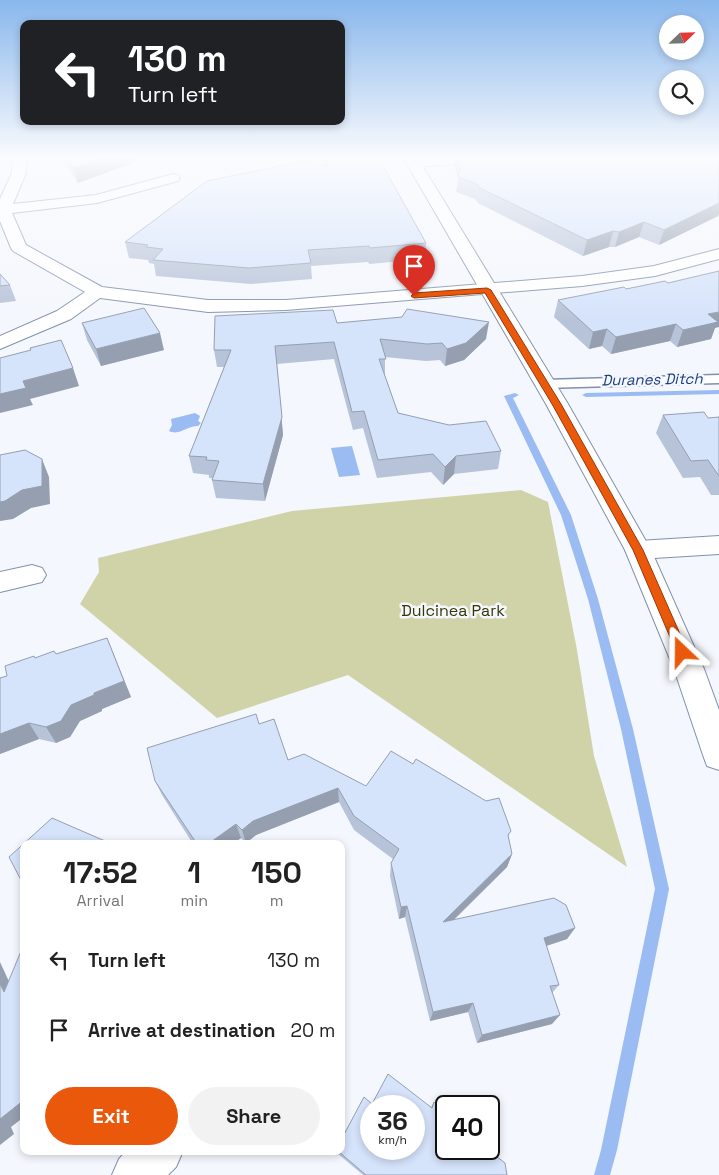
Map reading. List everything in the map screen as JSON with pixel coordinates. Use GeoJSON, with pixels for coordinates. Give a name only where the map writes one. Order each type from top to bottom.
{"type":"FeatureCollection","features":[{"type":"Feature","properties":{"kind":"street"},"geometry":{"type":"LineString","coordinates":[[3,212],[19,248],[97,292],[218,306],[286,305],[582,281],[655,271],[719,254]]}},
{"type":"Feature","properties":{"kind":"street"},"geometry":{"type":"LineString","coordinates":[[441,212],[544,384],[638,550],[689,669],[719,755]]}},
{"type":"Feature","properties":{"kind":"street"},"geometry":{"type":"LineString","coordinates":[[0,343],[64,315],[97,292]]}},
{"type":"Feature","properties":{"kind":"street"},"geometry":{"type":"LineString","coordinates":[[638,550],[719,545]]}},
{"type":"Feature","properties":{"kind":"street"},"geometry":{"type":"LineString","coordinates":[[0,582],[32,575]]}},
{"type":"Feature","properties":{"kind":"street"},"geometry":{"type":"LineString","coordinates":[[135,1175],[156,1155]]}},
{"type":"Feature","properties":{"kind":"lane"},"geometry":{"type":"LineString","coordinates":[[544,384],[719,379]]}},
{"type":"Feature","properties":{"kind":"green space","name":"Dulcinea Park"},"geometry":{"type":"Polygon","coordinates":[[[521,490],[548,502],[577,650],[594,756],[627,867],[348,675],[217,718],[80,604],[99,572],[98,558],[292,511],[521,490]]]}},
{"type":"Feature","properties":{"kind":"water"},"geometry":{"type":"Polygon","coordinates":[[[195,413],[200,416],[198,421],[201,423],[198,426],[190,427],[180,432],[169,431],[172,425],[171,419],[195,413]]]}},
{"type":"Feature","properties":{"kind":"water"},"geometry":{"type":"Polygon","coordinates":[[[352,446],[360,475],[339,477],[331,448],[352,446]]]}},
{"type":"Feature","properties":{"kind":"building"},"geometry":{"type":"Polygon","coordinates":[[[166,212],[409,212],[426,243],[370,248],[369,246],[308,250],[311,263],[249,268],[153,260],[163,249],[125,242],[166,212]]]}},
{"type":"Feature","properties":{"kind":"building"},"geometry":{"type":"Polygon","coordinates":[[[529,212],[701,212],[664,230],[644,222],[619,232],[613,231],[587,240],[529,212]]]}},
{"type":"Feature","properties":{"kind":"building"},"geometry":{"type":"Polygon","coordinates":[[[719,271],[719,312],[708,314],[718,322],[683,330],[676,324],[616,337],[607,329],[593,332],[558,300],[624,287],[626,289],[665,281],[668,283],[719,271]]]}},
{"type":"Feature","properties":{"kind":"building"},"geometry":{"type":"Polygon","coordinates":[[[0,274],[10,285],[0,286],[0,274]]]}},
{"type":"Feature","properties":{"kind":"building"},"geometry":{"type":"Polygon","coordinates":[[[144,308],[160,333],[96,349],[82,323],[144,308]]]}},
{"type":"Feature","properties":{"kind":"building"},"geometry":{"type":"Polygon","coordinates":[[[407,309],[489,322],[466,343],[447,349],[442,343],[427,344],[380,339],[386,359],[379,359],[398,413],[449,425],[486,421],[501,451],[456,456],[445,467],[433,454],[378,460],[364,411],[352,412],[334,342],[275,346],[282,417],[263,484],[212,480],[219,461],[206,460],[207,457],[189,456],[231,350],[214,350],[215,316],[333,310],[337,323],[402,317],[407,309]]]}},
{"type":"Feature","properties":{"kind":"building"},"geometry":{"type":"Polygon","coordinates":[[[61,340],[73,368],[23,381],[26,388],[0,394],[0,358],[61,340]]]}},
{"type":"Feature","properties":{"kind":"building"},"geometry":{"type":"Polygon","coordinates":[[[704,412],[708,418],[719,417],[719,476],[708,460],[691,461],[663,415],[704,412]]]}},
{"type":"Feature","properties":{"kind":"building"},"geometry":{"type":"Polygon","coordinates":[[[25,450],[42,459],[42,486],[22,490],[5,501],[0,502],[0,455],[25,450]]]}},
{"type":"Feature","properties":{"kind":"building"},"geometry":{"type":"Polygon","coordinates":[[[107,638],[124,681],[71,705],[61,721],[46,727],[29,723],[0,734],[0,678],[7,676],[5,666],[34,656],[35,658],[54,651],[56,654],[107,638]]]}},
{"type":"Feature","properties":{"kind":"building"},"geometry":{"type":"Polygon","coordinates":[[[256,714],[259,724],[274,719],[288,760],[304,754],[366,786],[391,751],[413,764],[416,759],[486,801],[499,798],[511,831],[508,835],[512,854],[443,922],[554,898],[566,905],[575,928],[544,938],[559,985],[550,986],[560,1015],[482,1035],[473,1003],[433,1012],[407,906],[401,907],[391,863],[399,849],[354,816],[338,788],[253,821],[242,830],[236,824],[214,840],[194,840],[155,781],[147,748],[256,714]]]}},
{"type":"Feature","properties":{"kind":"building"},"geometry":{"type":"Polygon","coordinates":[[[52,818],[103,840],[28,840],[52,818]]]}},
{"type":"Feature","properties":{"kind":"building"},"geometry":{"type":"Polygon","coordinates":[[[20,847],[20,878],[9,857],[20,847]]]}},
{"type":"Feature","properties":{"kind":"building"},"geometry":{"type":"Polygon","coordinates":[[[20,954],[20,1103],[0,1119],[0,984],[4,992],[20,954]]]}},
{"type":"Feature","properties":{"kind":"building"},"geometry":{"type":"Polygon","coordinates":[[[388,1074],[415,1095],[377,1095],[388,1074]]]}},
{"type":"Feature","properties":{"kind":"building"},"geometry":{"type":"Polygon","coordinates":[[[434,1102],[435,1160],[500,1159],[505,1163],[507,1175],[366,1175],[343,1155],[345,1155],[345,1133],[360,1104],[360,1160],[425,1160],[425,1103],[432,1108],[434,1102]]]}},
{"type":"Feature","properties":{"kind":"waterway","name":"Duranes Ditch"},"geometry":{"type":"LineString","coordinates":[[586,395],[719,392]]}},
{"type":"Feature","properties":{"kind":"waterway"},"geometry":{"type":"LineString","coordinates":[[515,395],[508,396],[566,515],[593,599],[627,729],[662,889],[609,1150],[602,1175]]}},
{"type":"Feature","properties":{"kind":"route"},"geometry":{"type":"LineString","coordinates":[[414,296],[487,290],[557,404],[638,550],[682,652]]}}]}
